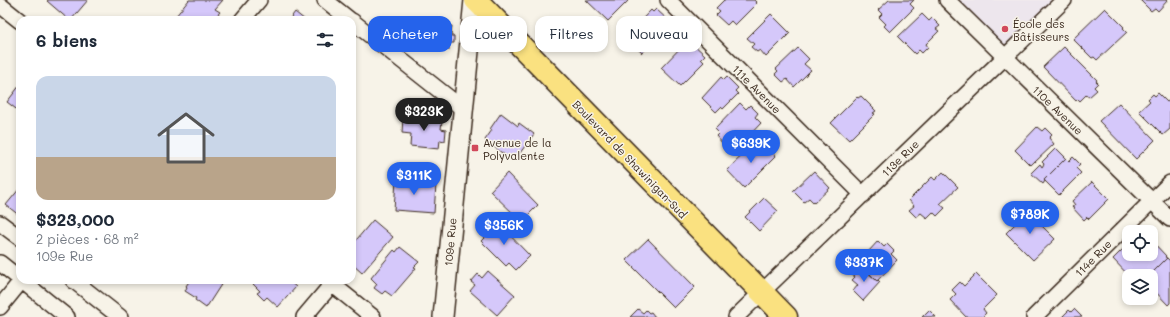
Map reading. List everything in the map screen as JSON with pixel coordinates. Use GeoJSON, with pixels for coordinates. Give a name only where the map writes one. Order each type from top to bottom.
{"type":"FeatureCollection","features":[{"type":"Feature","properties":{"kind":"main road","name":"Boulevard de Shawinigan-Sud"},"geometry":{"type":"LineString","coordinates":[[475,0],[786,317]]}},
{"type":"Feature","properties":{"kind":"street"},"geometry":{"type":"LineString","coordinates":[[4,0],[0,5],[16,18]]}},
{"type":"Feature","properties":{"kind":"street"},"geometry":{"type":"LineString","coordinates":[[245,16],[259,0]]}},
{"type":"Feature","properties":{"kind":"street"},"geometry":{"type":"LineString","coordinates":[[325,0],[345,16]]}},
{"type":"Feature","properties":{"kind":"street","name":"109e Rue"},"geometry":{"type":"LineString","coordinates":[[443,317],[475,0]]}},
{"type":"Feature","properties":{"kind":"street","name":"111e Avenue"},"geometry":{"type":"LineString","coordinates":[[668,0],[862,195]]}},
{"type":"Feature","properties":{"kind":"street","name":"110e Avenue"},"geometry":{"type":"LineString","coordinates":[[947,0],[1004,58],[1170,219]]}},
{"type":"Feature","properties":{"kind":"street","name":"113e Rue"},"geometry":{"type":"LineString","coordinates":[[736,317],[1064,0]]}},
{"type":"Feature","properties":{"kind":"street"},"geometry":{"type":"LineString","coordinates":[[356,25],[463,109]]}},
{"type":"Feature","properties":{"kind":"street","name":"114e Rue"},"geometry":{"type":"LineString","coordinates":[[1034,317],[1170,183]]}},
{"type":"Feature","properties":{"kind":"street"},"geometry":{"type":"LineString","coordinates":[[0,223],[16,235]]}},
{"type":"Feature","properties":{"kind":"street"},"geometry":{"type":"LineString","coordinates":[[0,263],[16,276]]}},
{"type":"Feature","properties":{"kind":"street"},"geometry":{"type":"LineString","coordinates":[[0,308],[18,284]]}},
{"type":"Feature","properties":{"kind":"street"},"geometry":{"type":"LineString","coordinates":[[26,284],[67,317]]}},
{"type":"Feature","properties":{"kind":"street"},"geometry":{"type":"LineString","coordinates":[[78,284],[120,317]]}},
{"type":"Feature","properties":{"kind":"street"},"geometry":{"type":"LineString","coordinates":[[304,317],[329,284]]}},
{"type":"Feature","properties":{"kind":"street"},"geometry":{"type":"LineString","coordinates":[[332,284],[373,317]]}},
{"type":"Feature","properties":{"kind":"shaded area","name":"École des Bâtisseurs"},"geometry":{"type":"Polygon","coordinates":[[[947,0],[1064,0],[1004,58],[947,0]]]}},
{"type":"Feature","properties":{"kind":"building"},"geometry":{"type":"Polygon","coordinates":[[[88,0],[74,16],[64,16],[47,1],[88,0]]]}},
{"type":"Feature","properties":{"kind":"building"},"geometry":{"type":"Polygon","coordinates":[[[189,0],[223,0],[215,9],[220,12],[216,16],[176,16],[189,0]]]}},
{"type":"Feature","properties":{"kind":"building"},"geometry":{"type":"Polygon","coordinates":[[[586,0],[629,0],[608,21],[608,16],[603,16],[586,0]]]}},
{"type":"Feature","properties":{"kind":"building"},"geometry":{"type":"Polygon","coordinates":[[[724,0],[754,0],[757,3],[735,25],[731,21],[727,25],[716,15],[720,11],[716,8],[724,0]]]}},
{"type":"Feature","properties":{"kind":"building"},"geometry":{"type":"Polygon","coordinates":[[[889,0],[914,0],[910,4],[914,8],[890,32],[884,26],[886,24],[879,17],[882,14],[878,10],[889,0]]]}},
{"type":"Feature","properties":{"kind":"building"},"geometry":{"type":"Polygon","coordinates":[[[1140,0],[1168,0],[1158,11],[1155,8],[1151,11],[1140,0]]]}},
{"type":"Feature","properties":{"kind":"building"},"geometry":{"type":"Polygon","coordinates":[[[1105,8],[1127,32],[1097,60],[1094,57],[1092,58],[1073,39],[1105,8]]]}},
{"type":"Feature","properties":{"kind":"building"},"geometry":{"type":"Polygon","coordinates":[[[656,9],[664,16],[645,16],[651,10],[653,12],[656,9]]]}},
{"type":"Feature","properties":{"kind":"building"},"geometry":{"type":"Polygon","coordinates":[[[295,12],[300,16],[292,16],[295,12]]]}},
{"type":"Feature","properties":{"kind":"building"},"geometry":{"type":"Polygon","coordinates":[[[771,14],[790,33],[766,57],[760,50],[757,52],[751,47],[754,44],[747,38],[771,14]]]}},
{"type":"Feature","properties":{"kind":"building"},"geometry":{"type":"Polygon","coordinates":[[[922,14],[929,21],[932,18],[940,26],[936,29],[939,31],[926,44],[928,47],[922,53],[919,50],[915,54],[898,37],[922,14]]]}},
{"type":"Feature","properties":{"kind":"building"},"geometry":{"type":"Polygon","coordinates":[[[452,36],[454,36],[454,43],[452,43],[452,36]]]}},
{"type":"Feature","properties":{"kind":"building"},"geometry":{"type":"Polygon","coordinates":[[[1064,47],[1097,80],[1096,81],[1098,83],[1094,87],[1097,90],[1089,97],[1086,95],[1080,101],[1078,99],[1076,101],[1043,67],[1064,47]]]}},
{"type":"Feature","properties":{"kind":"building"},"geometry":{"type":"Polygon","coordinates":[[[798,48],[809,59],[804,64],[811,70],[794,87],[787,79],[783,82],[775,74],[778,71],[776,69],[798,48]]]}},
{"type":"Feature","properties":{"kind":"building"},"geometry":{"type":"Polygon","coordinates":[[[676,52],[702,52],[705,55],[701,59],[704,62],[680,86],[661,68],[676,52]]]}},
{"type":"Feature","properties":{"kind":"building"},"geometry":{"type":"Polygon","coordinates":[[[721,77],[724,80],[727,77],[738,88],[735,91],[738,94],[723,109],[721,107],[716,112],[702,98],[721,77]]]}},
{"type":"Feature","properties":{"kind":"building"},"geometry":{"type":"Polygon","coordinates":[[[16,90],[16,109],[7,102],[16,90]]]}},
{"type":"Feature","properties":{"kind":"building"},"geometry":{"type":"Polygon","coordinates":[[[1158,93],[1167,102],[1170,100],[1170,129],[1163,135],[1139,111],[1150,101],[1148,99],[1153,94],[1155,96],[1158,93]]]}},
{"type":"Feature","properties":{"kind":"building"},"geometry":{"type":"Polygon","coordinates":[[[861,96],[876,111],[873,113],[875,114],[849,140],[831,123],[857,97],[858,98],[861,96]]]}},
{"type":"Feature","properties":{"kind":"building"},"geometry":{"type":"Polygon","coordinates":[[[740,103],[746,109],[750,105],[758,113],[755,117],[761,123],[746,139],[749,141],[738,152],[728,142],[725,146],[716,136],[719,133],[715,129],[740,103]]]}},
{"type":"Feature","properties":{"kind":"building"},"geometry":{"type":"Polygon","coordinates":[[[1119,103],[1155,140],[1136,159],[1099,121],[1119,103]]]}},
{"type":"Feature","properties":{"kind":"building"},"geometry":{"type":"Polygon","coordinates":[[[411,113],[422,114],[421,119],[442,121],[441,129],[446,130],[445,141],[440,140],[439,149],[410,146],[411,134],[402,133],[403,117],[410,118],[411,113]]]}},
{"type":"Feature","properties":{"kind":"building"},"geometry":{"type":"Polygon","coordinates":[[[501,113],[518,126],[519,123],[534,134],[517,157],[513,155],[510,159],[485,140],[492,130],[490,129],[501,113]]]}},
{"type":"Feature","properties":{"kind":"building"},"geometry":{"type":"Polygon","coordinates":[[[1037,127],[1042,131],[1045,128],[1052,135],[1049,138],[1054,144],[1030,165],[1015,150],[1037,127]]]}},
{"type":"Feature","properties":{"kind":"building"},"geometry":{"type":"Polygon","coordinates":[[[756,142],[763,150],[767,146],[776,156],[744,188],[727,170],[756,142]]]}},
{"type":"Feature","properties":{"kind":"building"},"geometry":{"type":"Polygon","coordinates":[[[1056,148],[1066,158],[1044,180],[1045,181],[1043,184],[1031,173],[1040,164],[1042,167],[1044,164],[1042,162],[1056,148]]]}},
{"type":"Feature","properties":{"kind":"building"},"geometry":{"type":"Polygon","coordinates":[[[1073,157],[1080,164],[1076,168],[1081,173],[1059,195],[1044,180],[1066,158],[1069,161],[1073,157]]]}},
{"type":"Feature","properties":{"kind":"building"},"geometry":{"type":"Polygon","coordinates":[[[814,171],[830,188],[814,203],[809,198],[804,202],[793,191],[814,171]]]}},
{"type":"Feature","properties":{"kind":"building"},"geometry":{"type":"Polygon","coordinates":[[[943,172],[958,187],[940,204],[945,208],[937,216],[933,212],[927,218],[921,213],[916,217],[909,210],[914,206],[909,200],[932,177],[935,180],[943,172]]]}},
{"type":"Feature","properties":{"kind":"building"},"geometry":{"type":"Polygon","coordinates":[[[507,173],[538,205],[524,219],[520,215],[518,218],[490,191],[507,173]]]}},
{"type":"Feature","properties":{"kind":"building"},"geometry":{"type":"Polygon","coordinates":[[[398,175],[413,176],[412,182],[436,184],[434,213],[394,210],[396,180],[398,181],[398,175]]]}},
{"type":"Feature","properties":{"kind":"building"},"geometry":{"type":"Polygon","coordinates":[[[1092,182],[1109,199],[1089,219],[1087,217],[1084,220],[1072,207],[1075,205],[1072,201],[1092,182]]]}},
{"type":"Feature","properties":{"kind":"building"},"geometry":{"type":"Polygon","coordinates":[[[16,193],[16,213],[6,205],[16,193]]]}},
{"type":"Feature","properties":{"kind":"building"},"geometry":{"type":"Polygon","coordinates":[[[764,198],[778,211],[759,231],[745,217],[764,198]]]}},
{"type":"Feature","properties":{"kind":"building"},"geometry":{"type":"Polygon","coordinates":[[[1023,210],[1026,213],[1028,212],[1055,239],[1033,260],[1006,233],[1022,217],[1019,214],[1023,210]]]}},
{"type":"Feature","properties":{"kind":"building"},"geometry":{"type":"Polygon","coordinates":[[[373,220],[393,237],[362,273],[356,268],[356,240],[373,220]]]}},
{"type":"Feature","properties":{"kind":"building"},"geometry":{"type":"Polygon","coordinates":[[[498,223],[530,256],[516,270],[509,263],[506,266],[481,241],[486,236],[482,232],[490,224],[493,228],[498,223]]]}},
{"type":"Feature","properties":{"kind":"building"},"geometry":{"type":"Polygon","coordinates":[[[648,239],[695,287],[674,308],[626,260],[648,239]]]}},
{"type":"Feature","properties":{"kind":"building"},"geometry":{"type":"Polygon","coordinates":[[[878,241],[884,247],[887,244],[894,251],[891,254],[897,260],[877,281],[858,263],[878,241]]]}},
{"type":"Feature","properties":{"kind":"building"},"geometry":{"type":"Polygon","coordinates":[[[400,247],[419,262],[414,267],[416,268],[392,296],[385,291],[382,294],[374,288],[377,284],[371,278],[394,250],[396,252],[400,247]]]}},
{"type":"Feature","properties":{"kind":"building"},"geometry":{"type":"Polygon","coordinates":[[[1158,247],[1167,258],[1156,269],[1122,269],[1113,259],[1122,250],[1122,261],[1158,261],[1158,247]]]}},
{"type":"Feature","properties":{"kind":"building"},"geometry":{"type":"Polygon","coordinates":[[[1167,258],[1170,261],[1170,303],[1168,305],[1158,294],[1158,269],[1156,269],[1167,258]]]}},
{"type":"Feature","properties":{"kind":"building"},"geometry":{"type":"Polygon","coordinates":[[[859,264],[880,282],[863,301],[853,291],[858,285],[852,280],[855,277],[851,274],[859,264]]]}},
{"type":"Feature","properties":{"kind":"building"},"geometry":{"type":"Polygon","coordinates":[[[488,271],[515,295],[497,315],[470,291],[475,285],[471,282],[478,274],[482,278],[488,271]]]}},
{"type":"Feature","properties":{"kind":"building"},"geometry":{"type":"Polygon","coordinates":[[[976,274],[997,295],[983,309],[986,313],[982,317],[966,317],[950,300],[956,294],[952,290],[960,282],[964,286],[976,274]]]}},
{"type":"Feature","properties":{"kind":"building"},"geometry":{"type":"Polygon","coordinates":[[[187,284],[221,284],[206,308],[195,300],[196,298],[185,291],[187,284]]]}},
{"type":"Feature","properties":{"kind":"building"},"geometry":{"type":"Polygon","coordinates":[[[253,284],[293,284],[296,287],[278,307],[267,297],[264,300],[257,293],[260,291],[253,284]]]}},
{"type":"Feature","properties":{"kind":"building"},"geometry":{"type":"Polygon","coordinates":[[[638,309],[643,313],[646,310],[649,313],[651,312],[655,317],[630,317],[638,309]]]}},
{"type":"Feature","properties":{"kind":"building"},"geometry":{"type":"Polygon","coordinates":[[[1074,309],[1082,317],[1062,317],[1069,310],[1071,312],[1074,309]]]}},
{"type":"Feature","properties":{"kind":"building"},"geometry":{"type":"Polygon","coordinates":[[[929,310],[936,317],[922,317],[929,310]]]}},
{"type":"Feature","properties":{"kind":"place","name":"École des Bâtisseurs"},"geometry":{"type":"Point","coordinates":[1005,29]}},
{"type":"Feature","properties":{"kind":"place","name":"Avenue de la Polyvalente"},"geometry":{"type":"Point","coordinates":[475,148]}}]}
